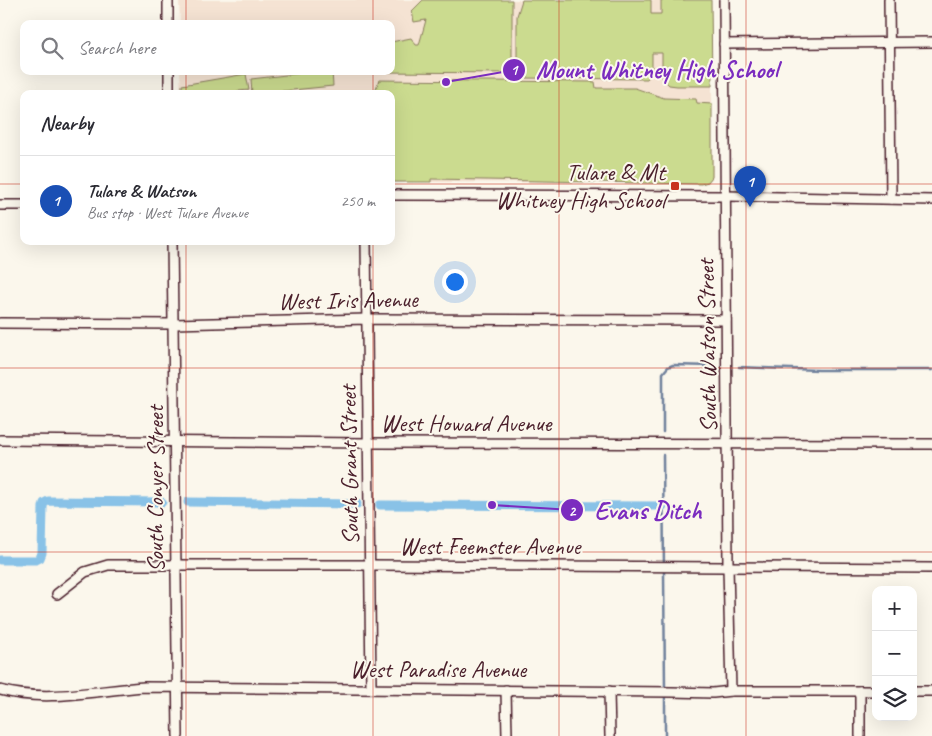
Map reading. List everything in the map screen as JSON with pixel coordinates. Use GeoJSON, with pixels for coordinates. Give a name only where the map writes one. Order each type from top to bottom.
{"type":"FeatureCollection","features":[{"type":"Feature","properties":{"kind":"street"},"geometry":{"type":"LineString","coordinates":[[168,0],[168,20]]}},
{"type":"Feature","properties":{"kind":"street","name":"South Watson Street"},"geometry":{"type":"LineString","coordinates":[[724,0],[728,567],[731,690]]}},
{"type":"Feature","properties":{"kind":"street"},"geometry":{"type":"LineString","coordinates":[[890,0],[891,199]]}},
{"type":"Feature","properties":{"kind":"street"},"geometry":{"type":"LineString","coordinates":[[724,44],[932,42]]}},
{"type":"Feature","properties":{"kind":"street"},"geometry":{"type":"LineString","coordinates":[[169,75],[169,90]]}},
{"type":"Feature","properties":{"kind":"street"},"geometry":{"type":"LineString","coordinates":[[395,195],[725,196],[932,200]]}},
{"type":"Feature","properties":{"kind":"street"},"geometry":{"type":"LineString","coordinates":[[0,205],[20,205]]}},
{"type":"Feature","properties":{"kind":"street","name":"South Conyer Street"},"geometry":{"type":"LineString","coordinates":[[172,245],[176,441],[178,736]]}},
{"type":"Feature","properties":{"kind":"street","name":"South Grant Street"},"geometry":{"type":"LineString","coordinates":[[366,245],[371,688]]}},
{"type":"Feature","properties":{"kind":"street","name":"West Iris Avenue"},"geometry":{"type":"LineString","coordinates":[[0,323],[174,324],[367,319],[726,320]]}},
{"type":"Feature","properties":{"kind":"street","name":"West Howard Avenue"},"geometry":{"type":"LineString","coordinates":[[0,440],[369,444],[932,444]]}},
{"type":"Feature","properties":{"kind":"street","name":"West Feemster Avenue"},"geometry":{"type":"LineString","coordinates":[[57,594],[85,572],[108,565],[932,568]]}},
{"type":"Feature","properties":{"kind":"street","name":"West Paradise Avenue"},"geometry":{"type":"LineString","coordinates":[[0,690],[33,696],[57,697],[114,689],[145,687],[713,693],[731,690],[872,691]]}},
{"type":"Feature","properties":{"kind":"street"},"geometry":{"type":"LineString","coordinates":[[506,690],[507,736]]}},
{"type":"Feature","properties":{"kind":"street"},"geometry":{"type":"LineString","coordinates":[[609,691],[610,736]]}},
{"type":"Feature","properties":{"kind":"street"},"geometry":{"type":"LineString","coordinates":[[860,691],[860,736]]}},
{"type":"Feature","properties":{"kind":"street"},"geometry":{"type":"LineString","coordinates":[[917,691],[932,692]]}},
{"type":"Feature","properties":{"kind":"shaded area"},"geometry":{"type":"Polygon","coordinates":[[[179,0],[711,0],[713,177],[708,183],[395,182],[395,90],[181,90],[180,75],[395,75],[395,20],[180,20],[179,0]]]}},
{"type":"Feature","properties":{"kind":"green space"},"geometry":{"type":"Polygon","coordinates":[[[423,0],[512,0],[512,65],[510,65],[509,73],[395,72],[395,41],[411,38],[416,45],[419,45],[426,20],[414,22],[412,11],[423,0]]]}},
{"type":"Feature","properties":{"kind":"green space"},"geometry":{"type":"Polygon","coordinates":[[[522,0],[651,0],[651,14],[661,14],[661,0],[711,0],[712,86],[669,85],[662,78],[662,53],[652,53],[652,73],[647,79],[517,78],[517,16],[522,0]]]}},
{"type":"Feature","properties":{"kind":"green space"},"geometry":{"type":"Polygon","coordinates":[[[246,75],[249,90],[182,90],[182,85],[246,75]]]}},
{"type":"Feature","properties":{"kind":"green space"},"geometry":{"type":"Polygon","coordinates":[[[286,75],[332,75],[333,86],[292,90],[252,90],[251,79],[286,75]]]}},
{"type":"Feature","properties":{"kind":"green space"},"geometry":{"type":"Polygon","coordinates":[[[379,80],[595,82],[596,88],[635,88],[664,98],[696,99],[697,103],[712,104],[712,177],[708,182],[701,184],[431,179],[431,182],[395,182],[395,90],[375,90],[379,80]]]}},
{"type":"Feature","properties":{"kind":"waterway"},"geometry":{"type":"LineString","coordinates":[[663,432],[663,373],[668,367],[673,365],[713,366]]}},
{"type":"Feature","properties":{"kind":"waterway"},"geometry":{"type":"LineString","coordinates":[[739,367],[819,370],[932,370]]}},
{"type":"Feature","properties":{"kind":"waterway"},"geometry":{"type":"LineString","coordinates":[[663,455],[665,690]]}},
{"type":"Feature","properties":{"kind":"waterway"},"geometry":{"type":"LineString","coordinates":[[0,560],[36,560],[40,558],[42,553],[43,507],[44,503],[48,501],[162,502]]}},
{"type":"Feature","properties":{"kind":"waterway"},"geometry":{"type":"LineString","coordinates":[[188,502],[357,504]]}},
{"type":"Feature","properties":{"kind":"waterway"},"geometry":{"type":"LineString","coordinates":[[380,505],[663,506]]}},
{"type":"Feature","properties":{"kind":"waterway"},"geometry":{"type":"LineString","coordinates":[[665,695],[665,736]]}},
{"type":"Feature","properties":{"kind":"place","name":"Mount Whitney High School"},"geometry":{"type":"Point","coordinates":[446,82]}},
{"type":"Feature","properties":{"kind":"place","name":"Tulare & Mt Whitney High School"},"geometry":{"type":"Point","coordinates":[675,186]}},
{"type":"Feature","properties":{"kind":"place","name":"Tulare & Watson"},"geometry":{"type":"Point","coordinates":[750,207]}},
{"type":"Feature","properties":{"kind":"place","name":"Evans Ditch"},"geometry":{"type":"Point","coordinates":[492,505]}}]}
